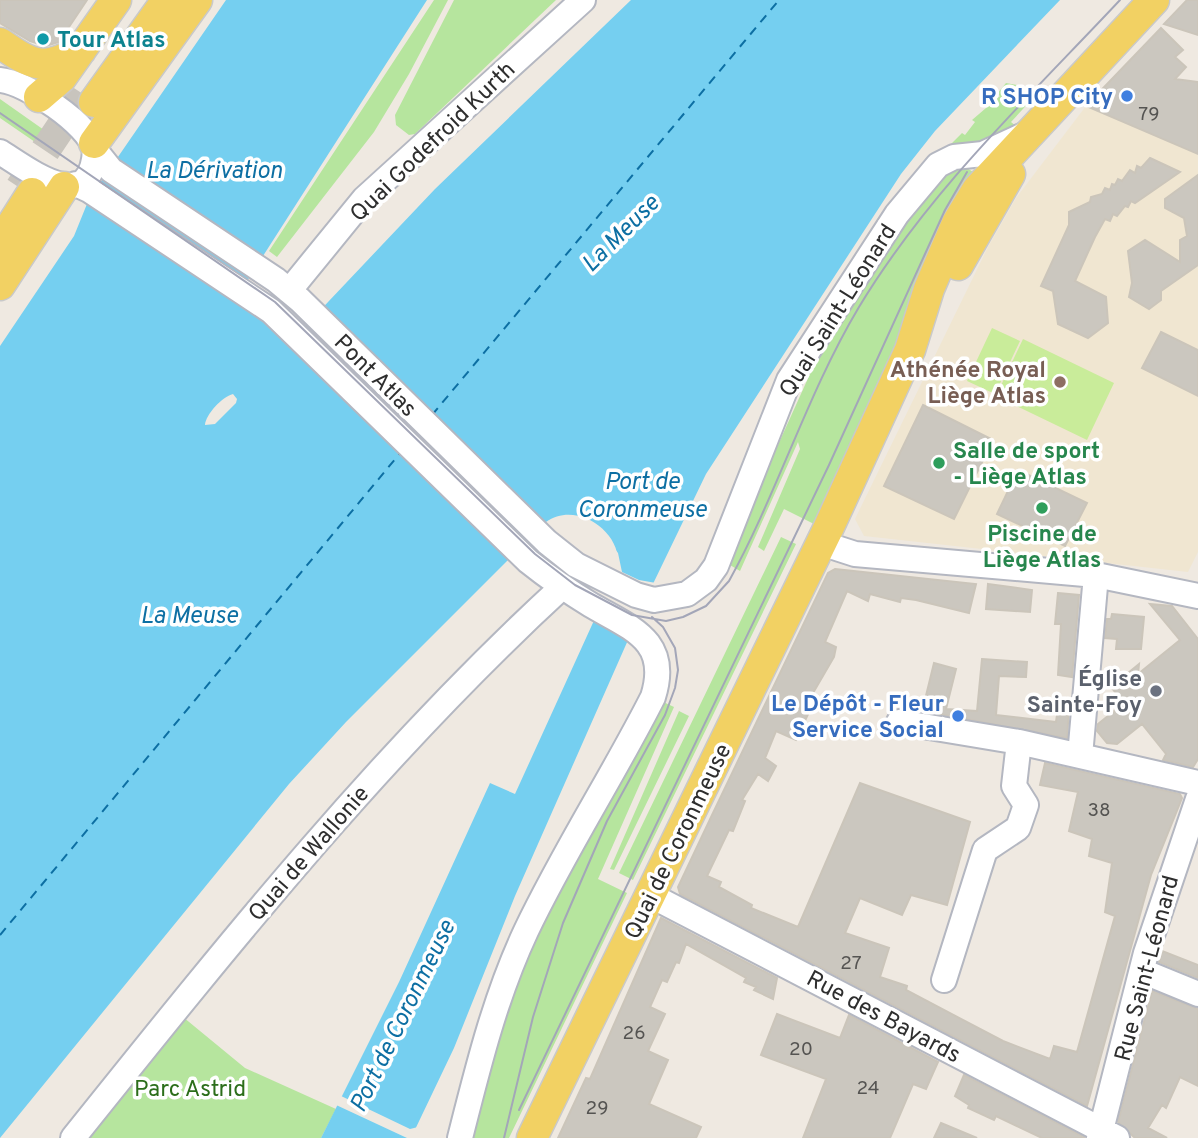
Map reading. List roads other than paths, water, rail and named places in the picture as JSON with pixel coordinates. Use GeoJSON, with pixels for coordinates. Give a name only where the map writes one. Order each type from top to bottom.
{"type":"FeatureCollection","features":[{"type":"Feature","properties":{"kind":"main road"},"geometry":{"type":"LineString","coordinates":[[20,88],[61,78],[116,0]]}},
{"type":"Feature","properties":{"kind":"main road"},"geometry":{"type":"LineString","coordinates":[[150,0],[89,98],[167,0]]}},
{"type":"Feature","properties":{"kind":"main road"},"geometry":{"type":"LineString","coordinates":[[98,153],[197,0]]}},
{"type":"Feature","properties":{"kind":"main road","name":"Quai Saint-Léonard"},"geometry":{"type":"LineString","coordinates":[[821,543],[910,350],[957,223],[971,198],[1154,0]]}},
{"type":"Feature","properties":{"kind":"main road"},"geometry":{"type":"LineString","coordinates":[[0,43],[25,61],[43,65],[57,63],[81,50]]}},
{"type":"Feature","properties":{"kind":"main road","name":"Quai Saint-Léonard"},"geometry":{"type":"LineString","coordinates":[[919,323],[942,296],[1017,162],[1042,128],[1038,124]]}},
{"type":"Feature","properties":{"kind":"main road"},"geometry":{"type":"LineString","coordinates":[[0,285],[76,187]]}},
{"type":"Feature","properties":{"kind":"main road"},"geometry":{"type":"LineString","coordinates":[[0,218],[26,190],[0,243]]}},
{"type":"Feature","properties":{"kind":"main road","name":"Quai de Coronmeuse"},"geometry":{"type":"LineString","coordinates":[[532,1138],[821,543]]}},
{"type":"Feature","properties":{"kind":"street","name":"Quai Godefroid Kurth"},"geometry":{"type":"LineString","coordinates":[[289,291],[364,199],[583,0]]}},
{"type":"Feature","properties":{"kind":"street"},"geometry":{"type":"LineString","coordinates":[[0,56],[20,88]]}},
{"type":"Feature","properties":{"kind":"street","name":"Pont Atlas"},"geometry":{"type":"LineString","coordinates":[[20,88],[83,126],[98,153],[289,291],[547,541],[576,565],[603,580],[654,600]]}},
{"type":"Feature","properties":{"kind":"street","name":"Quai Saint-Léonard"},"geometry":{"type":"LineString","coordinates":[[654,600],[687,594],[713,572],[734,528],[778,404],[800,359],[905,202],[938,164],[967,155],[983,154],[1038,124]]}},
{"type":"Feature","properties":{"kind":"street","name":"Pont Atlas"},"geometry":{"type":"LineString","coordinates":[[0,152],[47,181],[76,187],[247,293],[293,330],[527,561],[562,587],[638,632],[656,662],[658,676],[653,697],[537,909],[511,965],[479,1063],[460,1138]]}},
{"type":"Feature","properties":{"kind":"street"},"geometry":{"type":"LineString","coordinates":[[76,187],[88,175],[98,153]]}},
{"type":"Feature","properties":{"kind":"street"},"geometry":{"type":"LineString","coordinates":[[967,155],[988,178],[988,192],[978,211],[973,237]]}},
{"type":"Feature","properties":{"kind":"street"},"geometry":{"type":"LineString","coordinates":[[821,543],[855,554],[1096,575],[1198,596]]}},
{"type":"Feature","properties":{"kind":"street"},"geometry":{"type":"LineString","coordinates":[[1080,756],[1096,575]]}},
{"type":"Feature","properties":{"kind":"street","name":"Quai de Wallonie"},"geometry":{"type":"LineString","coordinates":[[73,1138],[335,817],[438,708],[562,587]]}},
{"type":"Feature","properties":{"kind":"street"},"geometry":{"type":"LineString","coordinates":[[899,722],[1019,741],[1198,783]]}},
{"type":"Feature","properties":{"kind":"street"},"geometry":{"type":"LineString","coordinates":[[944,980],[985,850],[1018,828],[1026,805],[1014,786],[1019,741]]}},
{"type":"Feature","properties":{"kind":"street","name":"Rue Saint-Léonard"},"geometry":{"type":"LineString","coordinates":[[1106,1135],[1142,971],[1198,799]]}},
{"type":"Feature","properties":{"kind":"street","name":"Rue des Bayards"},"geometry":{"type":"LineString","coordinates":[[650,895],[1106,1135]]}},
{"type":"Feature","properties":{"kind":"street"},"geometry":{"type":"LineString","coordinates":[[1142,971],[1198,994]]}},
{"type":"Feature","properties":{"kind":"water","name":"La Meuse"},"geometry":{"type":"Polygon","coordinates":[[[226,0],[427,0],[238,295],[293,339],[435,189],[631,0],[1060,0],[935,131],[901,174],[706,474],[651,588],[515,896],[454,1048],[411,1138],[321,1138],[399,982],[490,783],[515,794],[617,570],[618,557],[614,544],[607,533],[584,518],[558,516],[546,522],[346,722],[289,784],[0,1138],[0,346],[74,236],[89,199],[226,0]],[[233,394],[220,402],[211,411],[205,425],[215,424],[237,399],[233,394]]]}},
{"type":"Feature","properties":{"kind":"tunnel"},"geometry":{"type":"LineString","coordinates":[[20,188],[83,94]]}},
{"type":"Feature","properties":{"kind":"tram line"},"geometry":{"type":"LineString","coordinates":[[0,113],[275,302],[535,554],[575,585],[632,615],[666,621],[683,617],[706,606],[729,581],[763,513],[840,340],[859,307],[916,224],[981,147],[1120,0]]}},
{"type":"Feature","properties":{"kind":"tram line"},"geometry":{"type":"LineString","coordinates":[[519,1110],[829,465],[945,210],[967,172]]}},
{"type":"Feature","properties":{"kind":"tram line"},"geometry":{"type":"LineString","coordinates":[[504,1138],[533,1017],[563,923],[607,821],[665,715],[675,688],[678,670],[675,648],[663,627],[652,617]]}},
{"type":"Feature","properties":{"kind":"place","name":"Tour Atlas"},"geometry":{"type":"Point","coordinates":[43,39]}},
{"type":"Feature","properties":{"kind":"place","name":"R SHOP City"},"geometry":{"type":"Point","coordinates":[1127,96]}},
{"type":"Feature","properties":{"kind":"place","name":"Athénée Royal Liège Atlas"},"geometry":{"type":"Point","coordinates":[1060,382]}},
{"type":"Feature","properties":{"kind":"place","name":"Salle de sport - Liège Atlas"},"geometry":{"type":"Point","coordinates":[939,463]}},
{"type":"Feature","properties":{"kind":"place","name":"Piscine de Liège Atlas"},"geometry":{"type":"Point","coordinates":[1042,508]}},
{"type":"Feature","properties":{"kind":"place","name":"Église Sainte-Foy"},"geometry":{"type":"Point","coordinates":[1156,691]}},
{"type":"Feature","properties":{"kind":"place","name":"Le Dépôt - Fleur Service Social"},"geometry":{"type":"Point","coordinates":[958,716]}},
{"type":"Feature","properties":{"kind":"water label","name":"La Dérivation"},"geometry":{"type":"Point","coordinates":[214,170]}},
{"type":"Feature","properties":{"kind":"water label","name":"Port de Coronmeuse"},"geometry":{"type":"Point","coordinates":[642,495]}},
{"type":"Feature","properties":{"kind":"water label","name":"Port de Coronmeuse"},"geometry":{"type":"Point","coordinates":[402,1016]}},
{"type":"Feature","properties":{"kind":"park label","name":"Parc Astrid"},"geometry":{"type":"Point","coordinates":[190,1088]}}]}
